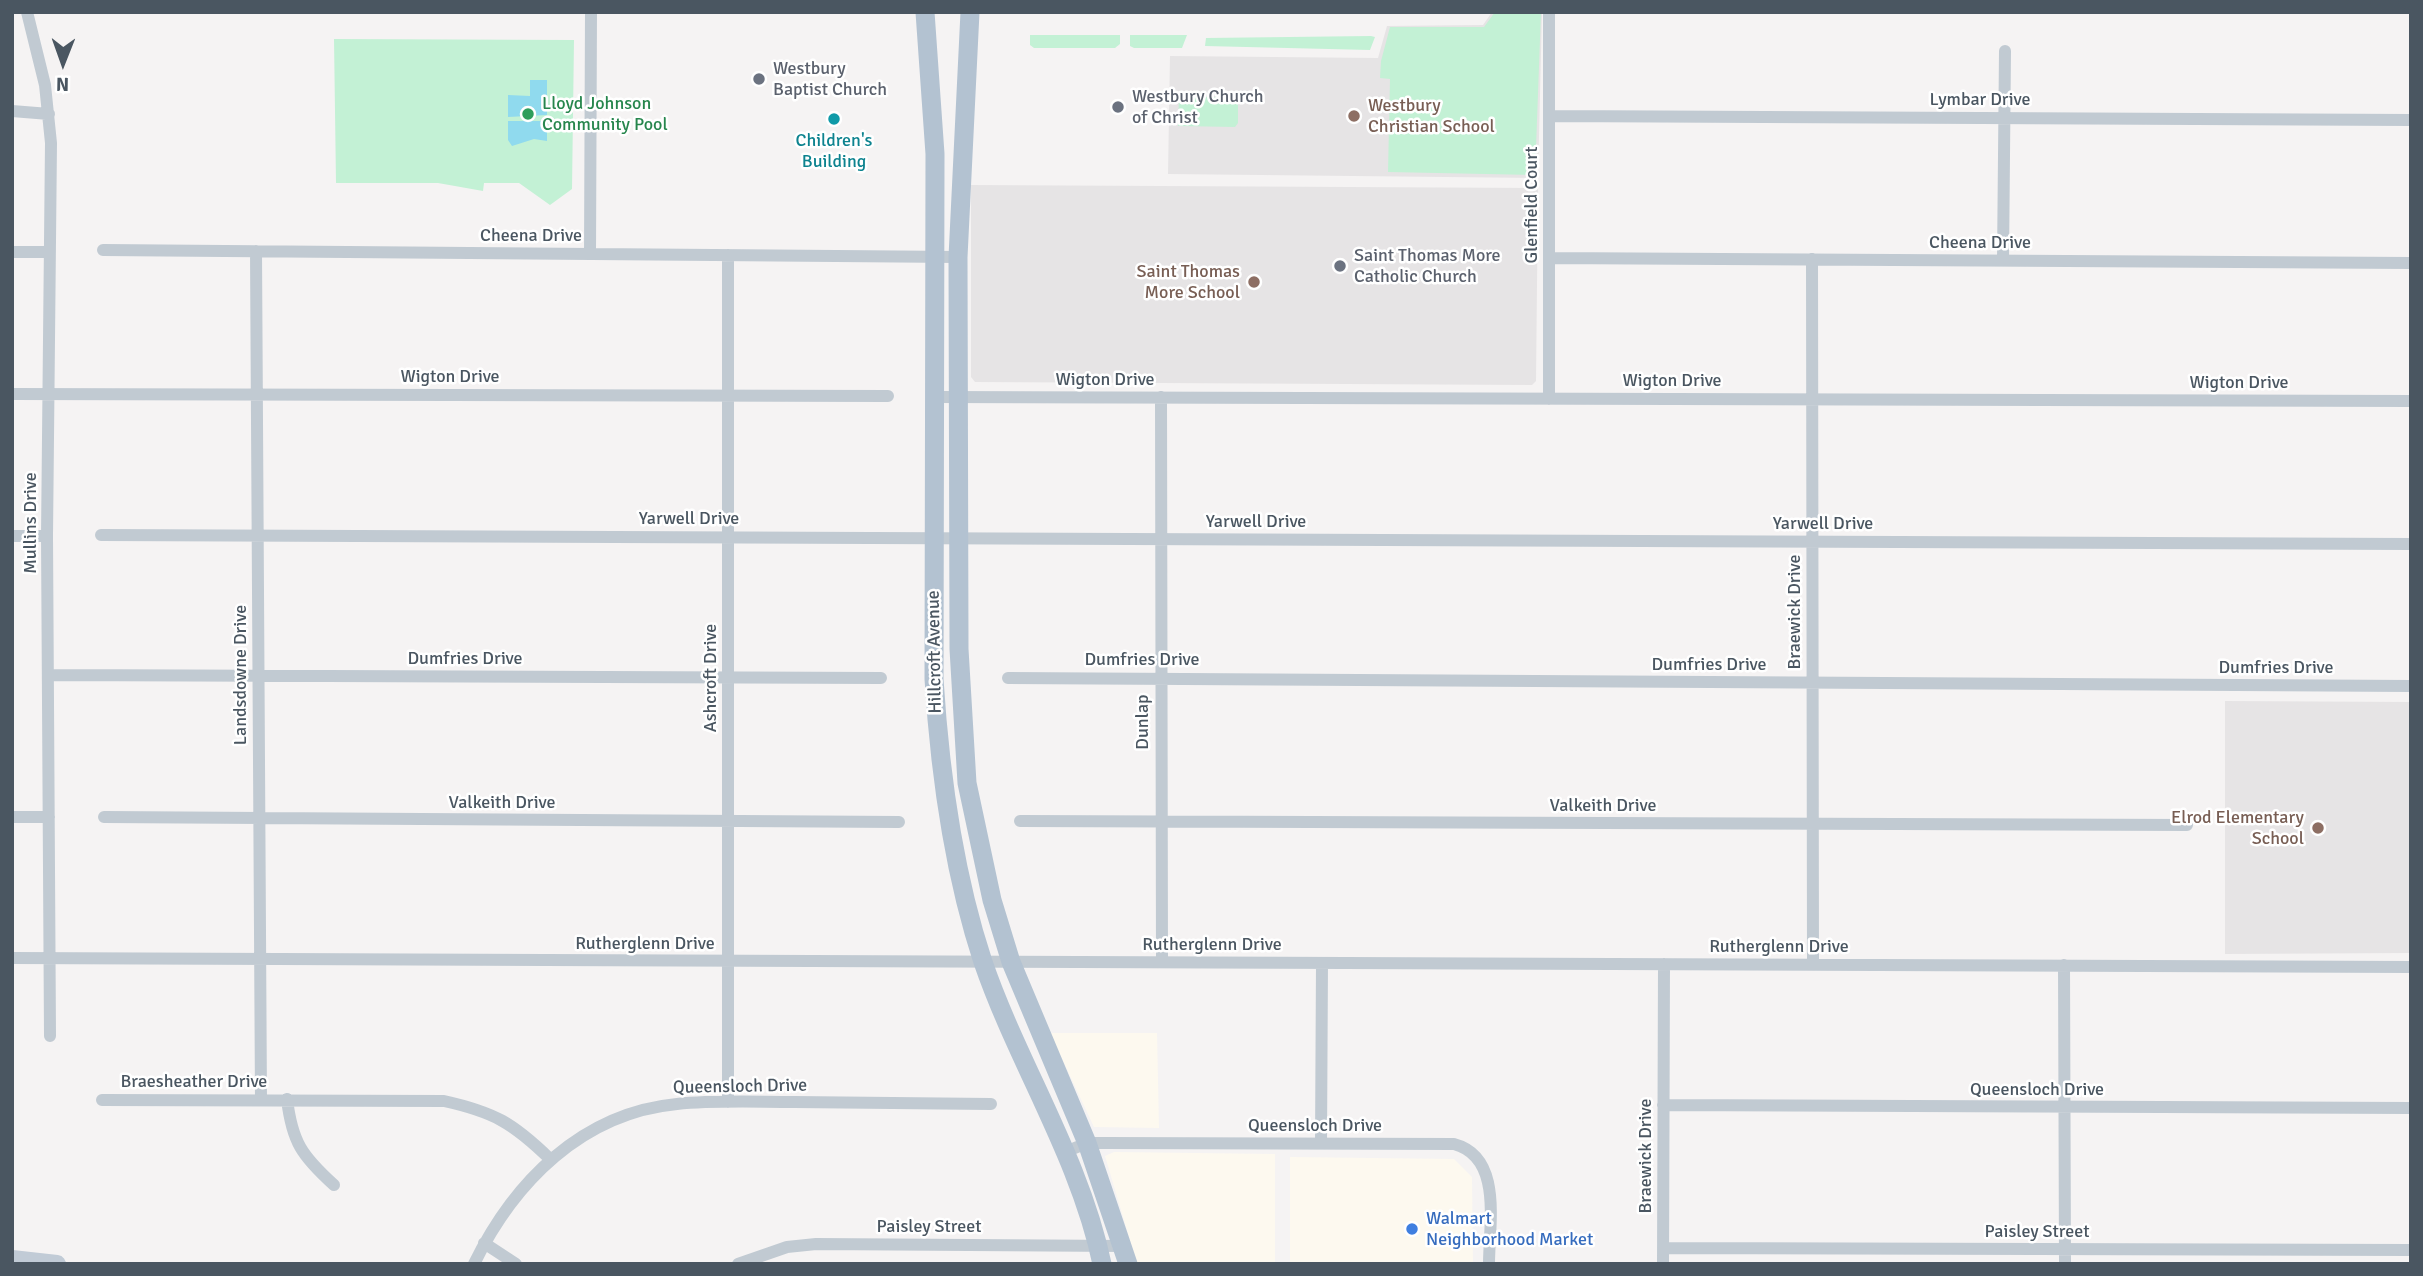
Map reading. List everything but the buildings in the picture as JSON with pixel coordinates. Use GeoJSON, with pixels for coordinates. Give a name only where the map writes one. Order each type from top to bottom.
{"type":"FeatureCollection","features":[{"type":"Feature","properties":{"kind":"main road","name":"Hillcroft Avenue"},"geometry":{"type":"LineString","coordinates":[[925,12],[935,154],[933,679],[938,750],[950,832],[983,962],[1028,1073],[1065,1152],[1100,1255]]}},
{"type":"Feature","properties":{"kind":"main road","name":"Hillcroft Avenue"},"geometry":{"type":"LineString","coordinates":[[970,12],[958,257],[959,661],[967,783],[992,900],[1011,962],[1087,1143],[1125,1255]]}},
{"type":"Feature","properties":{"kind":"main road"},"geometry":{"type":"LineString","coordinates":[[12,1259],[57,1264]]}},
{"type":"Feature","properties":{"kind":"street","name":"Mullins Drive"},"geometry":{"type":"LineString","coordinates":[[27,12],[46,85],[49,114],[50,394],[47,536],[50,1036]]}},
{"type":"Feature","properties":{"kind":"street"},"geometry":{"type":"LineString","coordinates":[[590,254],[591,12]]}},
{"type":"Feature","properties":{"kind":"street","name":"Glenfield Court"},"geometry":{"type":"LineString","coordinates":[[1549,12],[1549,399]]}},
{"type":"Feature","properties":{"kind":"street"},"geometry":{"type":"LineString","coordinates":[[2003,260],[2005,51]]}},
{"type":"Feature","properties":{"kind":"street"},"geometry":{"type":"LineString","coordinates":[[12,111],[49,114]]}},
{"type":"Feature","properties":{"kind":"street","name":"Lymbar Drive"},"geometry":{"type":"LineString","coordinates":[[1549,116],[2411,120]]}},
{"type":"Feature","properties":{"kind":"street","name":"Cheena Drive"},"geometry":{"type":"LineString","coordinates":[[103,250],[958,257]]}},
{"type":"Feature","properties":{"kind":"street","name":"Landsdowne Drive"},"geometry":{"type":"LineString","coordinates":[[256,251],[261,1100]]}},
{"type":"Feature","properties":{"kind":"street"},"geometry":{"type":"LineString","coordinates":[[12,252],[49,252]]}},
{"type":"Feature","properties":{"kind":"street","name":"Ashcroft Drive"},"geometry":{"type":"LineString","coordinates":[[728,255],[728,1102]]}},
{"type":"Feature","properties":{"kind":"street","name":"Cheena Drive"},"geometry":{"type":"LineString","coordinates":[[1549,258],[2411,263]]}},
{"type":"Feature","properties":{"kind":"street","name":"Braewick Drive"},"geometry":{"type":"LineString","coordinates":[[1812,259],[1813,965]]}},
{"type":"Feature","properties":{"kind":"street","name":"Wigton Drive"},"geometry":{"type":"LineString","coordinates":[[12,394],[888,396]]}},
{"type":"Feature","properties":{"kind":"street","name":"Wigton Drive"},"geometry":{"type":"LineString","coordinates":[[934,397],[2411,401]]}},
{"type":"Feature","properties":{"kind":"street","name":"Dunlap"},"geometry":{"type":"LineString","coordinates":[[1161,397],[1163,962]]}},
{"type":"Feature","properties":{"kind":"street","name":"Yarwell Drive"},"geometry":{"type":"LineString","coordinates":[[101,535],[2411,544]]}},
{"type":"Feature","properties":{"kind":"street"},"geometry":{"type":"LineString","coordinates":[[12,536],[47,536]]}},
{"type":"Feature","properties":{"kind":"street","name":"Dumfries Drive"},"geometry":{"type":"LineString","coordinates":[[49,675],[881,678]]}},
{"type":"Feature","properties":{"kind":"street","name":"Dumfries Drive"},"geometry":{"type":"LineString","coordinates":[[1008,678],[2411,686]]}},
{"type":"Feature","properties":{"kind":"street"},"geometry":{"type":"LineString","coordinates":[[12,817],[49,817]]}},
{"type":"Feature","properties":{"kind":"street","name":"Valkeith Drive"},"geometry":{"type":"LineString","coordinates":[[104,817],[899,822]]}},
{"type":"Feature","properties":{"kind":"street","name":"Valkeith Drive"},"geometry":{"type":"LineString","coordinates":[[1020,821],[2187,825]]}},
{"type":"Feature","properties":{"kind":"street","name":"Rutherglenn Drive"},"geometry":{"type":"LineString","coordinates":[[12,958],[2411,967]]}},
{"type":"Feature","properties":{"kind":"street"},"geometry":{"type":"LineString","coordinates":[[1321,1143],[1322,963]]}},
{"type":"Feature","properties":{"kind":"street","name":"Braewick Drive"},"geometry":{"type":"LineString","coordinates":[[1663,1264],[1664,964]]}},
{"type":"Feature","properties":{"kind":"street"},"geometry":{"type":"LineString","coordinates":[[2064,965],[2065,1264]]}},
{"type":"Feature","properties":{"kind":"street","name":"Braesheather Drive"},"geometry":{"type":"LineString","coordinates":[[102,1100],[444,1101],[486,1110],[522,1132],[550,1158]]}},
{"type":"Feature","properties":{"kind":"street","name":"Braesheather Drive"},"geometry":{"type":"LineString","coordinates":[[287,1100],[291,1131],[306,1160],[334,1185]]}},
{"type":"Feature","properties":{"kind":"street","name":"Queensloch Drive"},"geometry":{"type":"LineString","coordinates":[[474,1264],[506,1206],[550,1158],[605,1124],[639,1111],[676,1104],[728,1102],[991,1104]]}},
{"type":"Feature","properties":{"kind":"street","name":"Queensloch Drive"},"geometry":{"type":"LineString","coordinates":[[1663,1105],[2411,1108]]}},
{"type":"Feature","properties":{"kind":"street","name":"Queensloch Drive"},"geometry":{"type":"LineString","coordinates":[[1065,1152],[1087,1143],[1454,1144],[1465,1147],[1479,1158],[1489,1188],[1489,1264]]}},
{"type":"Feature","properties":{"kind":"street"},"geometry":{"type":"LineString","coordinates":[[484,1243],[516,1264]]}},
{"type":"Feature","properties":{"kind":"street","name":"Paisley Street"},"geometry":{"type":"LineString","coordinates":[[738,1264],[787,1247],[816,1244],[1125,1255]]}},
{"type":"Feature","properties":{"kind":"street","name":"Paisley Street"},"geometry":{"type":"LineString","coordinates":[[1663,1248],[2411,1250]]}},
{"type":"Feature","properties":{"kind":"shaded area","name":"Westbury Christian School"},"geometry":{"type":"Polygon","coordinates":[[[1492,12],[1542,12],[1538,178],[1168,174],[1170,56],[1378,58],[1387,26],[1483,25],[1492,12]]]}},
{"type":"Feature","properties":{"kind":"shaded area","name":"Saint Thomas More School"},"geometry":{"type":"Polygon","coordinates":[[[971,185],[1538,188],[1536,381],[1532,385],[975,382],[971,377],[971,185]]]}},
{"type":"Feature","properties":{"kind":"shaded area","name":"Elrod Elementary School"},"geometry":{"type":"Polygon","coordinates":[[[2225,701],[2411,702],[2411,953],[2225,954],[2225,701]]]}},
{"type":"Feature","properties":{"kind":"shaded area"},"geometry":{"type":"Polygon","coordinates":[[[1050,1033],[1157,1033],[1159,1128],[1094,1127],[1050,1033]]]}},
{"type":"Feature","properties":{"kind":"shaded area"},"geometry":{"type":"Polygon","coordinates":[[[1114,1152],[1275,1154],[1275,1264],[1137,1264],[1105,1156],[1114,1152]]]}},
{"type":"Feature","properties":{"kind":"shaded area"},"geometry":{"type":"Polygon","coordinates":[[[1290,1157],[1454,1159],[1472,1177],[1473,1264],[1290,1264],[1290,1157]]]}},
{"type":"Feature","properties":{"kind":"green space"},"geometry":{"type":"Polygon","coordinates":[[[1495,12],[1541,12],[1535,175],[1388,172],[1390,79],[1380,78],[1381,61],[1390,27],[1484,27],[1495,12]]]}},
{"type":"Feature","properties":{"kind":"green space"},"geometry":{"type":"Polygon","coordinates":[[[1030,35],[1120,35],[1120,44],[1115,48],[1034,48],[1030,45],[1030,35]]]}},
{"type":"Feature","properties":{"kind":"green space"},"geometry":{"type":"Polygon","coordinates":[[[1130,35],[1187,35],[1182,48],[1134,48],[1130,46],[1130,35]]]}},
{"type":"Feature","properties":{"kind":"green space"},"geometry":{"type":"Polygon","coordinates":[[[1375,37],[1370,50],[1205,46],[1206,38],[1375,37]]]}},
{"type":"Feature","properties":{"kind":"green space"},"geometry":{"type":"Polygon","coordinates":[[[334,39],[574,40],[572,189],[550,205],[519,183],[484,183],[483,191],[438,183],[336,183],[334,39]]]}},
{"type":"Feature","properties":{"kind":"green space"},"geometry":{"type":"Polygon","coordinates":[[[1179,97],[1238,97],[1238,123],[1235,127],[1178,126],[1179,97]]]}},
{"type":"Feature","properties":{"kind":"water"},"geometry":{"type":"Polygon","coordinates":[[[530,80],[547,80],[547,115],[508,117],[508,95],[530,96],[530,80]]]}},
{"type":"Feature","properties":{"kind":"water"},"geometry":{"type":"Polygon","coordinates":[[[508,121],[547,121],[547,141],[534,139],[512,146],[508,140],[508,121]]]}},
{"type":"Feature","properties":{"kind":"place","name":"Westbury Baptist Church"},"geometry":{"type":"Point","coordinates":[759,79]}},
{"type":"Feature","properties":{"kind":"place","name":"Westbury Church of Christ"},"geometry":{"type":"Point","coordinates":[1118,107]}},
{"type":"Feature","properties":{"kind":"place","name":"Lloyd Johnson Community Pool"},"geometry":{"type":"Point","coordinates":[528,114]}},
{"type":"Feature","properties":{"kind":"place","name":"Westbury Christian School"},"geometry":{"type":"Point","coordinates":[1354,116]}},
{"type":"Feature","properties":{"kind":"place","name":"Children's Building"},"geometry":{"type":"Point","coordinates":[834,119]}},
{"type":"Feature","properties":{"kind":"place","name":"Saint Thomas More Catholic Church"},"geometry":{"type":"Point","coordinates":[1340,266]}},
{"type":"Feature","properties":{"kind":"place","name":"Saint Thomas More School"},"geometry":{"type":"Point","coordinates":[1254,282]}},
{"type":"Feature","properties":{"kind":"place","name":"Elrod Elementary School"},"geometry":{"type":"Point","coordinates":[2318,828]}},
{"type":"Feature","properties":{"kind":"place","name":"Walmart Neighborhood Market"},"geometry":{"type":"Point","coordinates":[1412,1229]}}]}
